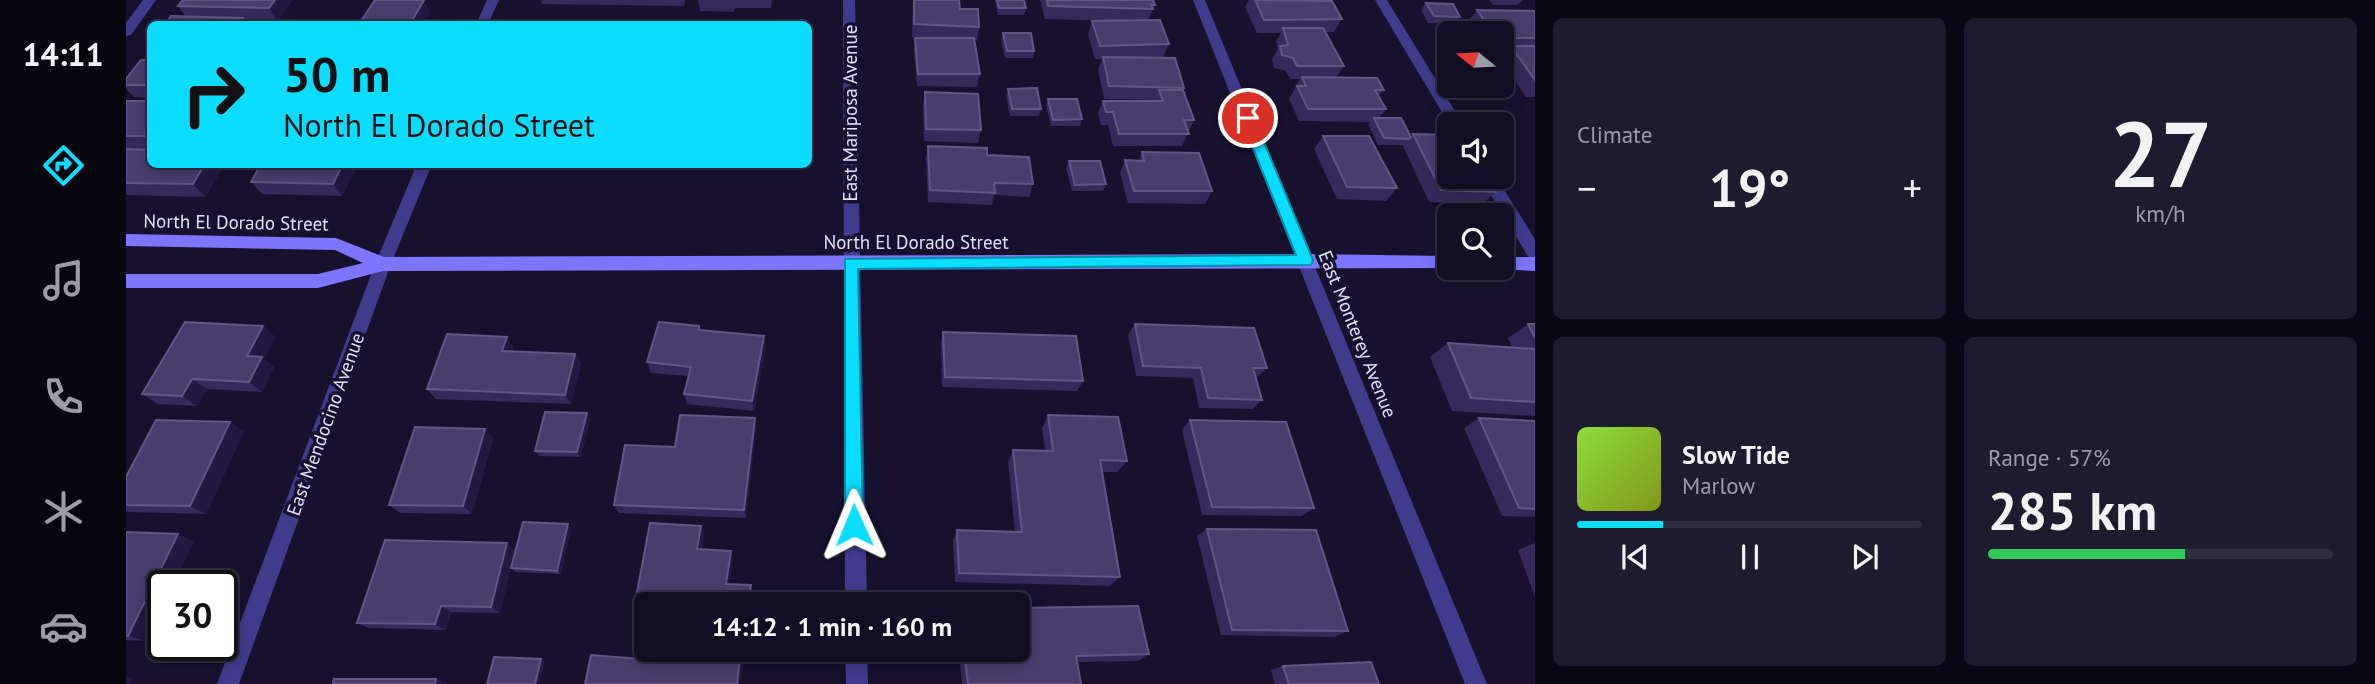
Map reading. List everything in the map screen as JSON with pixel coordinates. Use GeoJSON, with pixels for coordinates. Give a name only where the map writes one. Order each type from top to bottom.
{"type":"FeatureCollection","features":[{"type":"Feature","properties":{"kind":"main road","name":"North El Dorado Street"},"geometry":{"type":"LineString","coordinates":[[126,240],[336,244],[383,264]]}},
{"type":"Feature","properties":{"kind":"main road","name":"North El Dorado Street"},"geometry":{"type":"LineString","coordinates":[[126,281],[318,281],[383,264],[1306,260],[1437,263]]}},
{"type":"Feature","properties":{"kind":"main road"},"geometry":{"type":"LineString","coordinates":[[1514,264],[1535,264]]}},
{"type":"Feature","properties":{"kind":"street"},"geometry":{"type":"LineString","coordinates":[[126,32],[150,0]]}},
{"type":"Feature","properties":{"kind":"street"},"geometry":{"type":"LineString","coordinates":[[483,21],[493,0]]}},
{"type":"Feature","properties":{"kind":"street","name":"East Mariposa Avenue"},"geometry":{"type":"LineString","coordinates":[[849,0],[856,592]]}},
{"type":"Feature","properties":{"kind":"street","name":"East Monterey Avenue"},"geometry":{"type":"LineString","coordinates":[[1199,0],[1476,684]]}},
{"type":"Feature","properties":{"kind":"street"},"geometry":{"type":"LineString","coordinates":[[1381,0],[1449,112]]}},
{"type":"Feature","properties":{"kind":"street","name":"East Mendocino Avenue"},"geometry":{"type":"LineString","coordinates":[[228,684],[383,264],[423,168]]}},
{"type":"Feature","properties":{"kind":"street"},"geometry":{"type":"LineString","coordinates":[[1495,189],[1535,253]]}},
{"type":"Feature","properties":{"kind":"street"},"geometry":{"type":"LineString","coordinates":[[856,662],[857,684]]}},
{"type":"Feature","properties":{"kind":"building"},"geometry":{"type":"Polygon","coordinates":[[[183,0],[275,0],[269,8],[178,6],[183,0]]]}},
{"type":"Feature","properties":{"kind":"building"},"geometry":{"type":"Polygon","coordinates":[[[375,0],[424,0],[412,21],[361,21],[375,0]]]}},
{"type":"Feature","properties":{"kind":"building"},"geometry":{"type":"Polygon","coordinates":[[[914,0],[959,0],[960,9],[978,9],[979,27],[914,24],[914,0]]]}},
{"type":"Feature","properties":{"kind":"building"},"geometry":{"type":"Polygon","coordinates":[[[997,0],[1024,0],[1026,8],[999,8],[997,0]]]}},
{"type":"Feature","properties":{"kind":"building"},"geometry":{"type":"Polygon","coordinates":[[[1047,0],[1153,0],[1155,5],[1151,5],[1153,9],[1048,6],[1047,0]]]}},
{"type":"Feature","properties":{"kind":"building"},"geometry":{"type":"Polygon","coordinates":[[[1255,0],[1332,1],[1342,19],[1264,20],[1255,0]]]}},
{"type":"Feature","properties":{"kind":"building"},"geometry":{"type":"Polygon","coordinates":[[[1426,3],[1453,4],[1460,17],[1434,16],[1426,3]]]}},
{"type":"Feature","properties":{"kind":"building"},"geometry":{"type":"Polygon","coordinates":[[[1477,10],[1535,11],[1535,38],[1514,38],[1514,21],[1485,21],[1477,10]]]}},
{"type":"Feature","properties":{"kind":"building"},"geometry":{"type":"Polygon","coordinates":[[[171,16],[243,18],[241,21],[167,21],[171,16]]]}},
{"type":"Feature","properties":{"kind":"building"},"geometry":{"type":"Polygon","coordinates":[[[1160,20],[1169,44],[1100,46],[1092,21],[1160,20]]]}},
{"type":"Feature","properties":{"kind":"building"},"geometry":{"type":"Polygon","coordinates":[[[1283,28],[1323,28],[1344,66],[1297,66],[1293,58],[1282,55],[1280,46],[1288,45],[1283,28]]]}},
{"type":"Feature","properties":{"kind":"building"},"geometry":{"type":"Polygon","coordinates":[[[1003,33],[1031,33],[1034,51],[1007,51],[1003,33]]]}},
{"type":"Feature","properties":{"kind":"building"},"geometry":{"type":"Polygon","coordinates":[[[915,38],[974,38],[980,74],[918,74],[915,38]]]}},
{"type":"Feature","properties":{"kind":"building"},"geometry":{"type":"Polygon","coordinates":[[[1514,46],[1535,46],[1535,80],[1514,50],[1514,46]]]}},
{"type":"Feature","properties":{"kind":"building"},"geometry":{"type":"Polygon","coordinates":[[[1103,57],[1175,58],[1184,88],[1109,86],[1103,57]]]}},
{"type":"Feature","properties":{"kind":"building"},"geometry":{"type":"Polygon","coordinates":[[[141,60],[147,60],[147,85],[126,85],[126,79],[141,60]]]}},
{"type":"Feature","properties":{"kind":"building"},"geometry":{"type":"Polygon","coordinates":[[[1302,77],[1377,78],[1384,90],[1375,90],[1386,109],[1308,109],[1297,86],[1306,86],[1302,77]]]}},
{"type":"Feature","properties":{"kind":"building"},"geometry":{"type":"Polygon","coordinates":[[[1037,88],[1041,109],[1012,109],[1008,89],[1037,88]]]}},
{"type":"Feature","properties":{"kind":"building"},"geometry":{"type":"Polygon","coordinates":[[[1159,90],[1183,90],[1194,120],[1184,120],[1189,134],[1119,134],[1113,112],[1106,112],[1103,101],[1163,101],[1159,90]]]}},
{"type":"Feature","properties":{"kind":"building"},"geometry":{"type":"Polygon","coordinates":[[[925,92],[978,94],[981,130],[926,129],[925,92]]]}},
{"type":"Feature","properties":{"kind":"building"},"geometry":{"type":"Polygon","coordinates":[[[1048,99],[1077,99],[1082,119],[1053,120],[1048,99]]]}},
{"type":"Feature","properties":{"kind":"building"},"geometry":{"type":"Polygon","coordinates":[[[126,101],[147,101],[147,136],[126,136],[126,101]]]}},
{"type":"Feature","properties":{"kind":"building"},"geometry":{"type":"Polygon","coordinates":[[[1374,118],[1401,118],[1411,137],[1384,138],[1374,118]]]}},
{"type":"Feature","properties":{"kind":"building"},"geometry":{"type":"Polygon","coordinates":[[[1413,134],[1437,135],[1437,182],[1413,134]]]}},
{"type":"Feature","properties":{"kind":"building"},"geometry":{"type":"Polygon","coordinates":[[[1323,136],[1369,136],[1397,188],[1347,187],[1323,136]]]}},
{"type":"Feature","properties":{"kind":"building"},"geometry":{"type":"Polygon","coordinates":[[[928,146],[987,148],[987,155],[1029,157],[1033,184],[994,183],[995,193],[930,190],[928,146]]]}},
{"type":"Feature","properties":{"kind":"building"},"geometry":{"type":"Polygon","coordinates":[[[126,149],[147,150],[147,168],[203,168],[193,184],[126,183],[126,149]]]}},
{"type":"Feature","properties":{"kind":"building"},"geometry":{"type":"Polygon","coordinates":[[[1142,152],[1199,153],[1212,191],[1134,191],[1125,160],[1144,161],[1142,152]]]}},
{"type":"Feature","properties":{"kind":"building"},"geometry":{"type":"Polygon","coordinates":[[[1069,161],[1100,161],[1106,184],[1075,185],[1069,161]]]}},
{"type":"Feature","properties":{"kind":"building"},"geometry":{"type":"Polygon","coordinates":[[[259,168],[341,168],[333,184],[251,182],[259,168]]]}},
{"type":"Feature","properties":{"kind":"building"},"geometry":{"type":"Polygon","coordinates":[[[1494,189],[1496,192],[1441,190],[1494,189]]]}},
{"type":"Feature","properties":{"kind":"building"},"geometry":{"type":"Polygon","coordinates":[[[185,322],[263,326],[247,356],[262,357],[249,382],[192,379],[182,396],[142,394],[185,322]]]}},
{"type":"Feature","properties":{"kind":"building"},"geometry":{"type":"Polygon","coordinates":[[[659,322],[699,326],[699,330],[764,336],[752,401],[684,394],[691,367],[647,362],[659,322]]]}},
{"type":"Feature","properties":{"kind":"building"},"geometry":{"type":"Polygon","coordinates":[[[1135,324],[1254,328],[1267,368],[1253,368],[1262,400],[1208,398],[1201,368],[1143,366],[1135,324]]]}},
{"type":"Feature","properties":{"kind":"building"},"geometry":{"type":"Polygon","coordinates":[[[1528,324],[1535,324],[1535,338],[1528,324]]]}},
{"type":"Feature","properties":{"kind":"building"},"geometry":{"type":"Polygon","coordinates":[[[943,332],[1076,336],[1083,381],[945,377],[943,332]]]}},
{"type":"Feature","properties":{"kind":"building"},"geometry":{"type":"Polygon","coordinates":[[[447,334],[507,337],[502,351],[575,354],[565,395],[427,389],[447,334]]]}},
{"type":"Feature","properties":{"kind":"building"},"geometry":{"type":"Polygon","coordinates":[[[1448,343],[1535,349],[1535,402],[1471,398],[1448,343]]]}},
{"type":"Feature","properties":{"kind":"building"},"geometry":{"type":"Polygon","coordinates":[[[545,412],[587,413],[577,452],[535,451],[545,412]]]}},
{"type":"Feature","properties":{"kind":"building"},"geometry":{"type":"Polygon","coordinates":[[[680,415],[755,418],[744,510],[614,505],[625,445],[675,447],[680,415]]]}},
{"type":"Feature","properties":{"kind":"building"},"geometry":{"type":"Polygon","coordinates":[[[1048,415],[1118,417],[1127,461],[1100,460],[1120,577],[959,573],[957,530],[1022,532],[1013,450],[1053,451],[1048,415]]]}},
{"type":"Feature","properties":{"kind":"building"},"geometry":{"type":"Polygon","coordinates":[[[1479,418],[1535,421],[1535,509],[1519,508],[1479,418]]]}},
{"type":"Feature","properties":{"kind":"building"},"geometry":{"type":"Polygon","coordinates":[[[156,420],[230,422],[190,506],[126,505],[126,477],[156,420]]]}},
{"type":"Feature","properties":{"kind":"building"},"geometry":{"type":"Polygon","coordinates":[[[1190,420],[1286,422],[1314,508],[1212,507],[1190,420]]]}},
{"type":"Feature","properties":{"kind":"building"},"geometry":{"type":"Polygon","coordinates":[[[415,427],[485,429],[463,506],[389,505],[415,427]]]}},
{"type":"Feature","properties":{"kind":"building"},"geometry":{"type":"Polygon","coordinates":[[[523,522],[568,524],[557,571],[511,568],[523,522]]]}},
{"type":"Feature","properties":{"kind":"building"},"geometry":{"type":"Polygon","coordinates":[[[650,523],[701,526],[697,549],[731,551],[726,584],[751,585],[750,592],[637,592],[650,523]]]}},
{"type":"Feature","properties":{"kind":"building"},"geometry":{"type":"Polygon","coordinates":[[[1207,529],[1316,530],[1348,631],[1232,630],[1207,529]]]}},
{"type":"Feature","properties":{"kind":"building"},"geometry":{"type":"Polygon","coordinates":[[[126,532],[178,534],[160,570],[147,570],[147,597],[126,636],[126,532]]]}},
{"type":"Feature","properties":{"kind":"building"},"geometry":{"type":"Polygon","coordinates":[[[385,540],[507,543],[491,607],[441,606],[435,624],[357,623],[385,540]]]}},
{"type":"Feature","properties":{"kind":"building"},"geometry":{"type":"Polygon","coordinates":[[[1138,606],[1149,654],[1076,656],[1081,684],[968,684],[965,662],[1030,662],[1030,608],[1138,606]]]}},
{"type":"Feature","properties":{"kind":"building"},"geometry":{"type":"Polygon","coordinates":[[[591,655],[634,658],[634,662],[740,662],[737,684],[585,684],[591,655]]]}},
{"type":"Feature","properties":{"kind":"building"},"geometry":{"type":"Polygon","coordinates":[[[494,657],[541,659],[535,684],[487,684],[494,657]]]}},
{"type":"Feature","properties":{"kind":"building"},"geometry":{"type":"Polygon","coordinates":[[[1371,662],[1379,684],[1289,684],[1283,666],[1371,662]]]}},
{"type":"Feature","properties":{"kind":"building"},"geometry":{"type":"Polygon","coordinates":[[[334,679],[436,679],[435,684],[333,684],[334,679]]]}},
{"type":"Feature","properties":{"kind":"route"},"geometry":{"type":"LineString","coordinates":[[854,525],[850,264],[1306,260],[1248,118]]}}]}
